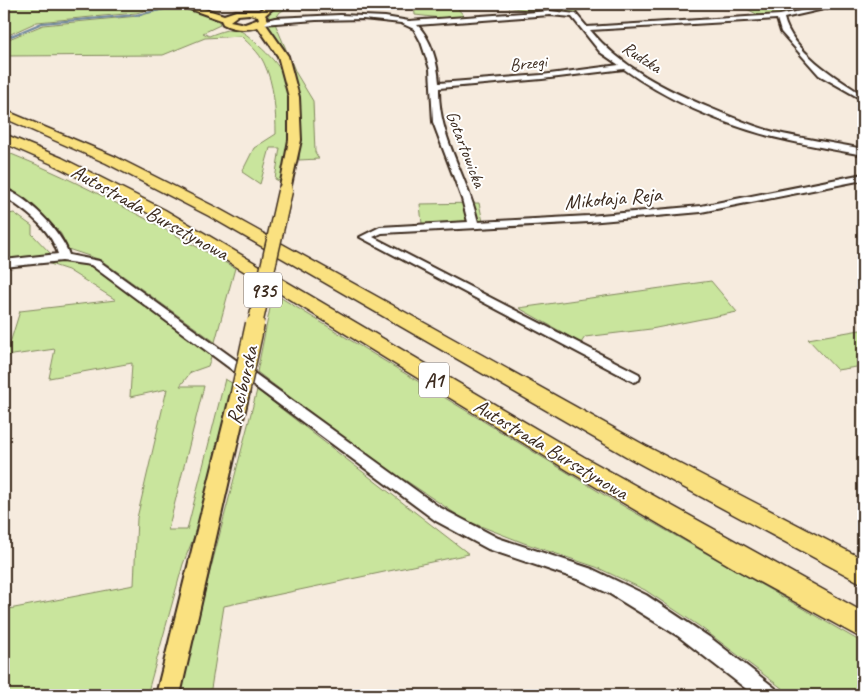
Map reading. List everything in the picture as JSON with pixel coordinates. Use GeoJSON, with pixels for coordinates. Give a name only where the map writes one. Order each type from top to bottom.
{"type":"FeatureCollection","features":[{"type":"Feature","properties":{"kind":"highway","name":"Autostrada Bursztynowa"},"geometry":{"type":"LineString","coordinates":[[4,114],[70,140],[172,189],[617,441],[863,572]]}},
{"type":"Feature","properties":{"kind":"highway","name":"Autostrada Bursztynowa"},"geometry":{"type":"LineString","coordinates":[[4,138],[44,154],[142,204],[597,477],[863,626]]}},
{"type":"Feature","properties":{"kind":"main road","name":"935"},"geometry":{"type":"LineString","coordinates":[[180,4],[251,12],[262,19]]}},
{"type":"Feature","properties":{"kind":"main road"},"geometry":{"type":"LineString","coordinates":[[251,12],[273,4]]}},
{"type":"Feature","properties":{"kind":"main road"},"geometry":{"type":"LineString","coordinates":[[236,26],[262,19],[273,4]]}},
{"type":"Feature","properties":{"kind":"main road","name":"935"},"geometry":{"type":"LineString","coordinates":[[196,6],[226,18],[241,12]]}},
{"type":"Feature","properties":{"kind":"main road","name":"935"},"geometry":{"type":"LineString","coordinates":[[226,18],[227,23],[236,26]]}},
{"type":"Feature","properties":{"kind":"main road","name":"Raciborska"},"geometry":{"type":"LineString","coordinates":[[168,695],[240,393],[295,148],[294,97],[283,56],[262,19]]}},
{"type":"Feature","properties":{"kind":"main road","name":"Raciborska"},"geometry":{"type":"LineString","coordinates":[[236,26],[247,30],[287,72]]}},
{"type":"Feature","properties":{"kind":"street"},"geometry":{"type":"LineString","coordinates":[[586,29],[646,22],[728,21],[780,17],[843,4]]}},
{"type":"Feature","properties":{"kind":"street","name":"Rudzka"},"geometry":{"type":"LineString","coordinates":[[411,23],[558,13],[576,16],[598,47],[624,66],[674,96],[742,125],[813,144],[863,152]]}},
{"type":"Feature","properties":{"kind":"street"},"geometry":{"type":"LineString","coordinates":[[780,17],[783,31],[822,73],[863,98]]}},
{"type":"Feature","properties":{"kind":"street"},"geometry":{"type":"LineString","coordinates":[[262,19],[383,18],[411,23]]}},
{"type":"Feature","properties":{"kind":"street","name":"Gotartowicka"},"geometry":{"type":"LineString","coordinates":[[411,23],[418,30],[432,62],[434,109],[437,124],[464,189],[474,226]]}},
{"type":"Feature","properties":{"kind":"street","name":"Brzegi"},"geometry":{"type":"LineString","coordinates":[[434,86],[542,77],[624,66]]}},
{"type":"Feature","properties":{"kind":"street","name":"Mikołaja Reja"},"geometry":{"type":"LineString","coordinates":[[634,377],[365,237],[380,230],[589,219],[701,209],[863,177]]}},
{"type":"Feature","properties":{"kind":"street"},"geometry":{"type":"LineString","coordinates":[[4,192],[56,233],[64,257]]}},
{"type":"Feature","properties":{"kind":"street"},"geometry":{"type":"LineString","coordinates":[[4,264],[64,257],[85,259],[95,263],[434,512],[460,528],[495,544],[590,576],[627,593],[664,614],[712,649],[768,695]]}},
{"type":"Feature","properties":{"kind":"green space"},"geometry":{"type":"Polygon","coordinates":[[[4,4],[171,4],[136,13],[37,22],[4,37],[4,4]]]}},
{"type":"Feature","properties":{"kind":"green space"},"geometry":{"type":"Polygon","coordinates":[[[277,4],[294,4],[280,12],[274,21],[296,73],[313,101],[315,152],[319,159],[299,160],[300,125],[297,90],[287,62],[264,24],[269,16],[268,11],[277,4]]]}},
{"type":"Feature","properties":{"kind":"green space"},"geometry":{"type":"Polygon","coordinates":[[[414,4],[611,4],[576,11],[578,14],[537,12],[502,6],[458,9],[466,18],[441,18],[415,15],[414,4]]]}},
{"type":"Feature","properties":{"kind":"green space"},"geometry":{"type":"Polygon","coordinates":[[[738,4],[818,4],[822,6],[762,17],[738,4]]]}},
{"type":"Feature","properties":{"kind":"green space"},"geometry":{"type":"Polygon","coordinates":[[[177,6],[218,18],[220,25],[203,33],[209,36],[231,29],[241,31],[270,56],[282,72],[288,87],[291,114],[283,183],[275,179],[280,148],[270,148],[260,184],[242,172],[254,148],[276,134],[276,116],[270,80],[264,63],[254,48],[241,36],[205,38],[163,55],[4,56],[4,41],[43,25],[138,16],[177,6]]]}},
{"type":"Feature","properties":{"kind":"green space"},"geometry":{"type":"Polygon","coordinates":[[[4,151],[93,191],[235,268],[215,342],[101,260],[68,249],[56,228],[4,187],[4,151]]]}},
{"type":"Feature","properties":{"kind":"green space"},"geometry":{"type":"Polygon","coordinates":[[[479,203],[483,222],[422,224],[420,204],[479,203]]]}},
{"type":"Feature","properties":{"kind":"green space"},"geometry":{"type":"Polygon","coordinates":[[[14,213],[32,226],[32,234],[51,254],[4,260],[4,215],[14,213]]]}},
{"type":"Feature","properties":{"kind":"green space"},"geometry":{"type":"Polygon","coordinates":[[[44,262],[79,262],[94,268],[213,351],[208,366],[191,372],[180,386],[204,386],[168,530],[187,530],[225,379],[237,386],[197,529],[183,564],[147,695],[4,695],[4,610],[134,585],[137,518],[167,389],[130,397],[132,363],[49,378],[55,349],[6,356],[20,311],[116,300],[68,270],[44,262]]]}},
{"type":"Feature","properties":{"kind":"green space"},"geometry":{"type":"Polygon","coordinates":[[[711,281],[737,312],[651,329],[585,337],[581,343],[519,308],[711,281]]]}},
{"type":"Feature","properties":{"kind":"green space"},"geometry":{"type":"Polygon","coordinates":[[[273,293],[606,496],[863,643],[863,695],[791,695],[699,626],[645,590],[596,567],[524,543],[465,520],[405,480],[402,482],[257,372],[273,293]]]}},
{"type":"Feature","properties":{"kind":"green space"},"geometry":{"type":"Polygon","coordinates":[[[860,330],[863,333],[863,366],[837,370],[808,339],[860,330]]]}},
{"type":"Feature","properties":{"kind":"green space"},"geometry":{"type":"Polygon","coordinates":[[[257,390],[469,554],[224,606],[210,695],[178,695],[257,390]]]}},
{"type":"Feature","properties":{"kind":"waterway"},"geometry":{"type":"LineString","coordinates":[[4,39],[42,23],[136,15],[189,4]]}}]}
